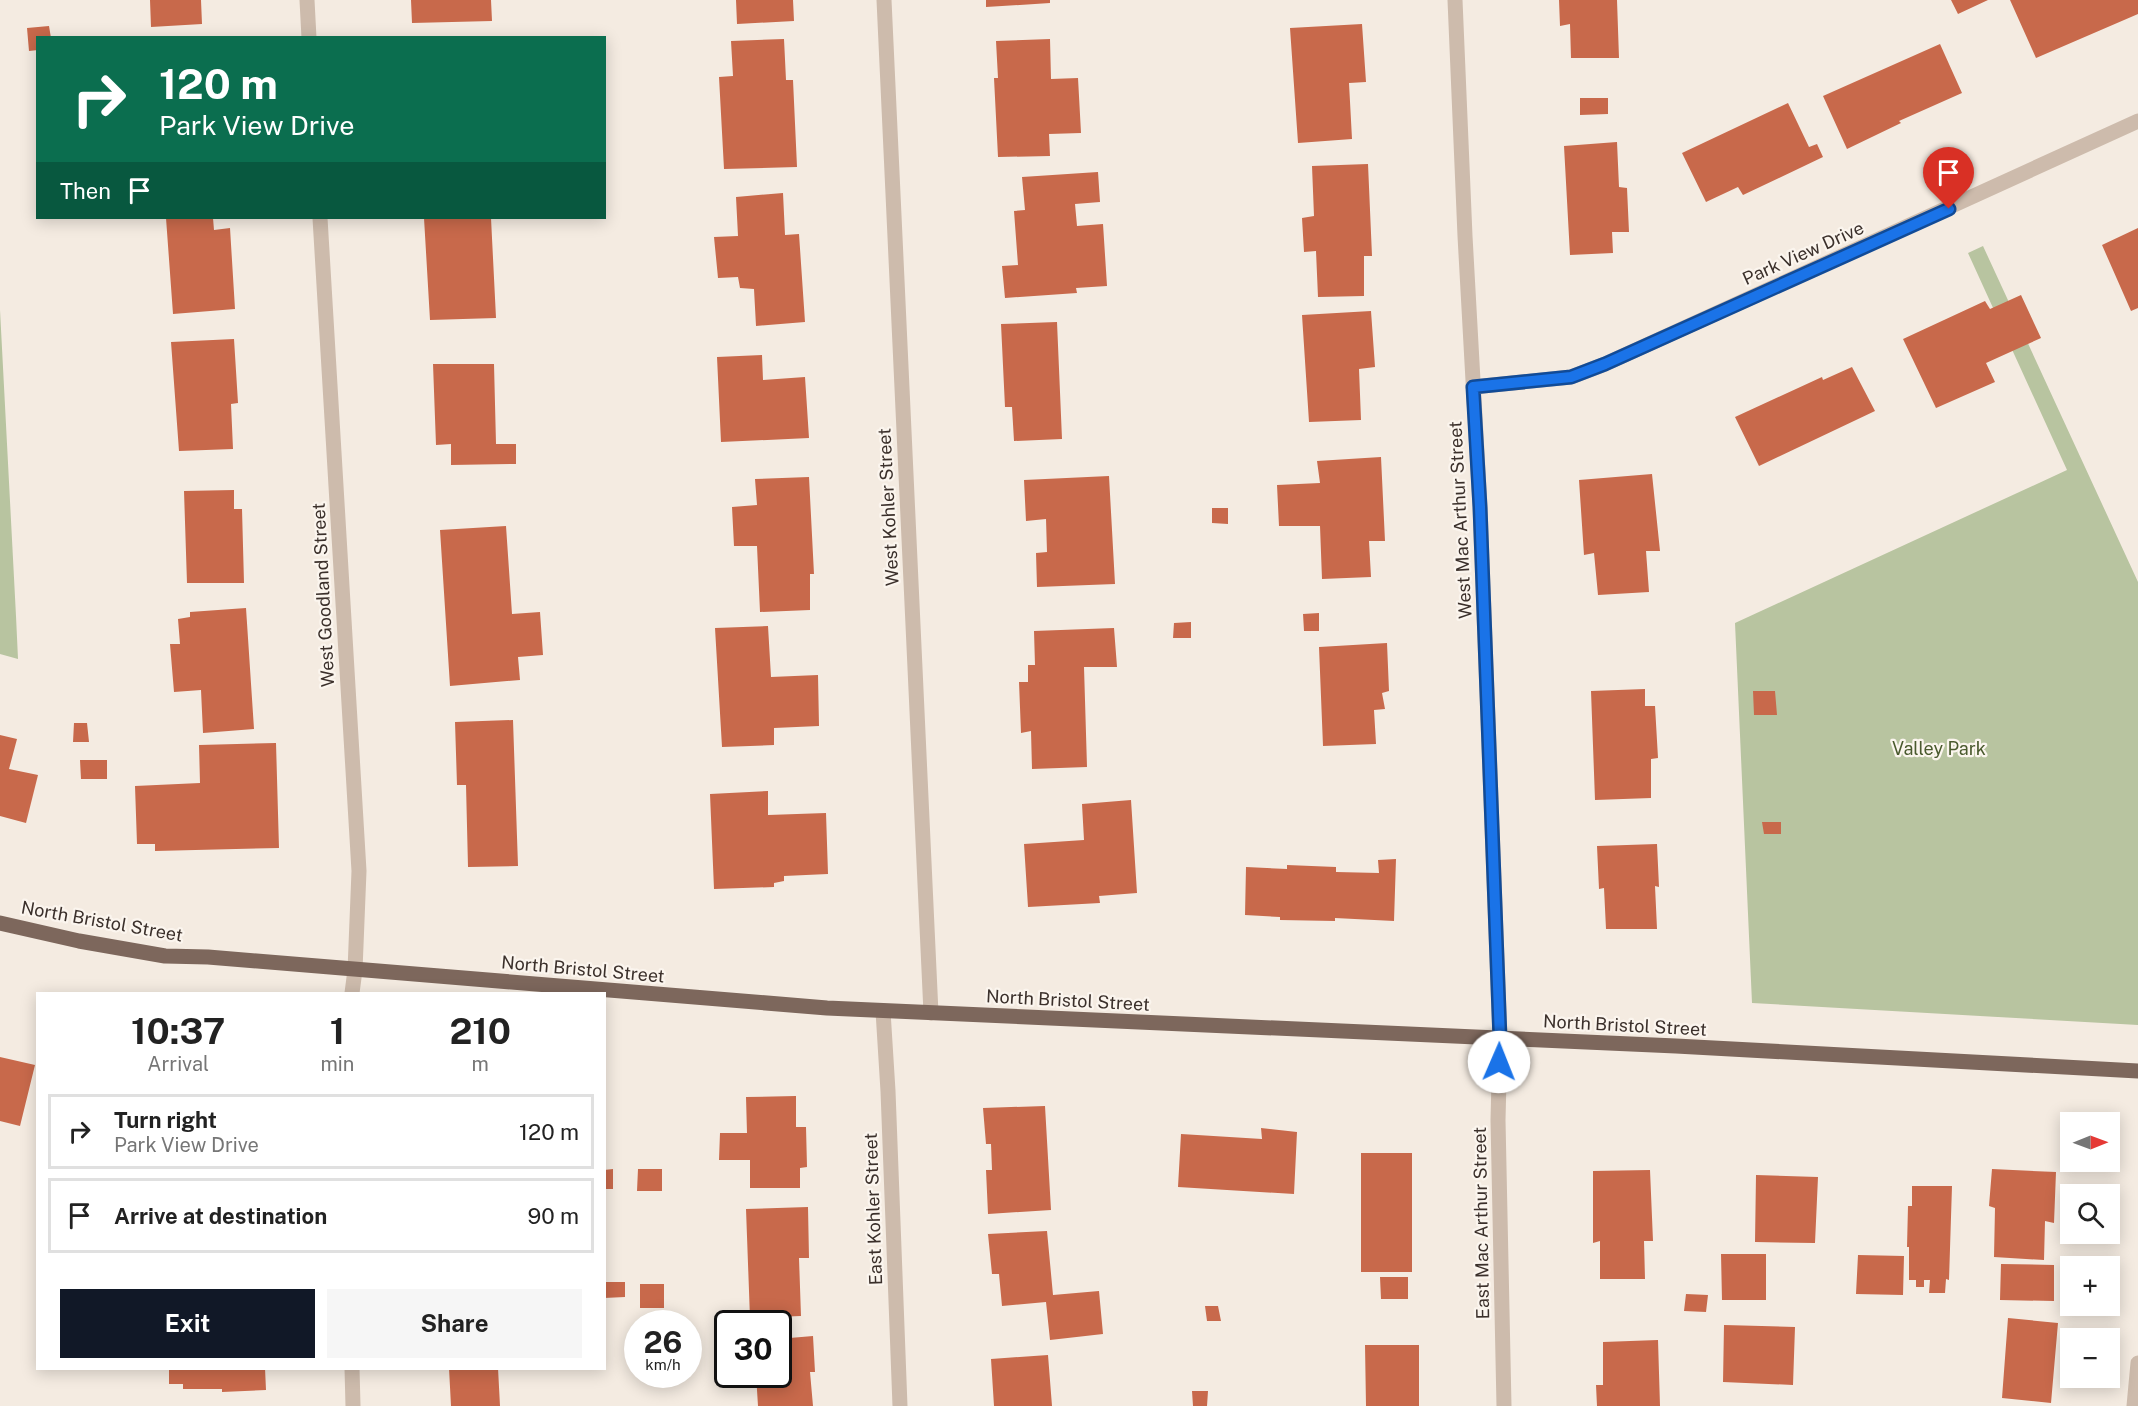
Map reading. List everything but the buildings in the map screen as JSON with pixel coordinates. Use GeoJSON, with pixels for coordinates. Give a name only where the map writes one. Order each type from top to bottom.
{"type":"FeatureCollection","features":[{"type":"Feature","properties":{"kind":"main road","name":"North Bristol Street"},"geometry":{"type":"LineString","coordinates":[[0,923],[79,941],[165,956],[208,957],[827,1008],[2138,1071]]}},
{"type":"Feature","properties":{"kind":"street"},"geometry":{"type":"LineString","coordinates":[[307,0],[309,36]]}},
{"type":"Feature","properties":{"kind":"street","name":"West Kohler Street"},"geometry":{"type":"LineString","coordinates":[[884,0],[931,1013]]}},
{"type":"Feature","properties":{"kind":"street","name":"West Mac Arthur Street"},"geometry":{"type":"LineString","coordinates":[[1455,0],[1464,224],[1480,507],[1500,1039]]}},
{"type":"Feature","properties":{"kind":"street","name":"Park View Drive"},"geometry":{"type":"LineString","coordinates":[[1473,387],[1571,377],[1605,364],[2138,121]]}},
{"type":"Feature","properties":{"kind":"street","name":"West Goodland Street"},"geometry":{"type":"LineString","coordinates":[[320,219],[360,871],[352,992]]}},
{"type":"Feature","properties":{"kind":"street","name":"East Kohler Street"},"geometry":{"type":"LineString","coordinates":[[883,1011],[900,1406]]}},
{"type":"Feature","properties":{"kind":"street","name":"East Mac Arthur Street"},"geometry":{"type":"LineString","coordinates":[[1500,1039],[1498,1120],[1504,1406]]}},
{"type":"Feature","properties":{"kind":"street"},"geometry":{"type":"LineString","coordinates":[[2133,1406],[2138,1363]]}},
{"type":"Feature","properties":{"kind":"street"},"geometry":{"type":"LineString","coordinates":[[352,1370],[353,1406]]}},
{"type":"Feature","properties":{"kind":"green space","name":"Valley Park"},"geometry":{"type":"Polygon","coordinates":[[[1983,246],[2138,582],[2138,1025],[1752,1003],[1735,623],[2067,470],[1968,253],[1983,246]]]}},
{"type":"Feature","properties":{"kind":"green space"},"geometry":{"type":"Polygon","coordinates":[[[0,310],[16,616],[18,659],[0,654],[0,310]]]}},
{"type":"Feature","properties":{"kind":"route"},"geometry":{"type":"LineString","coordinates":[[1499,1062],[1480,507],[1473,387],[1571,377],[1605,364],[1949,209]]}}]}
